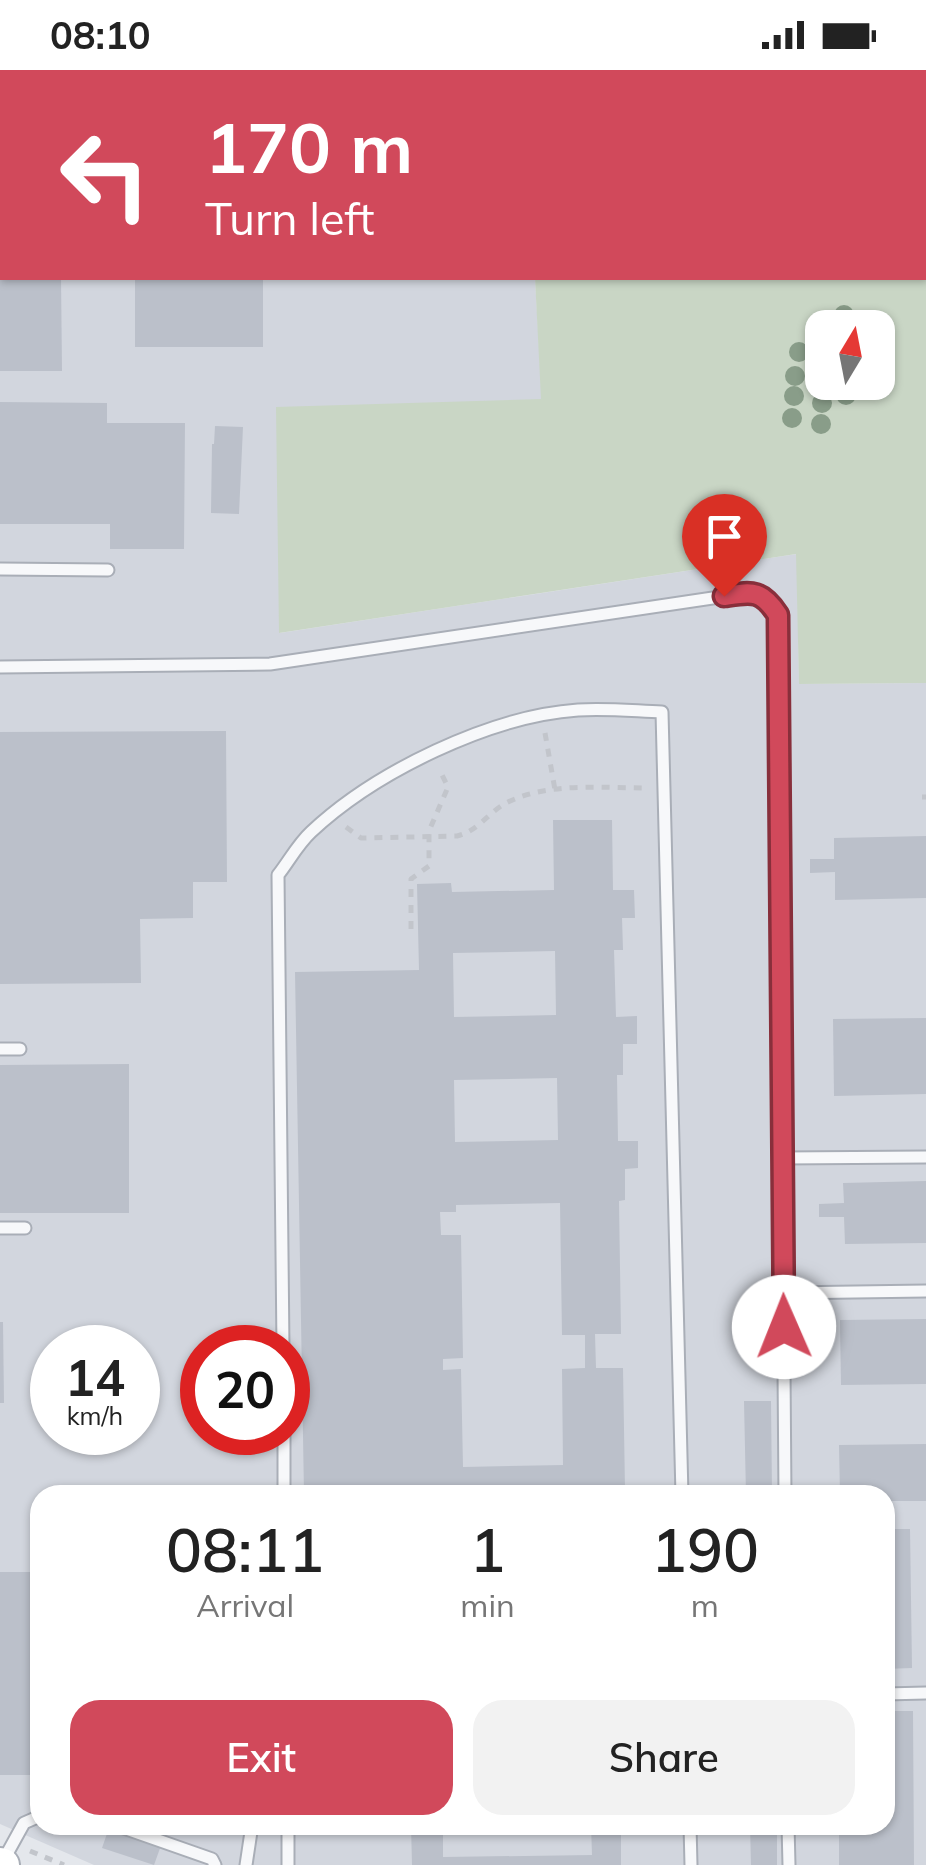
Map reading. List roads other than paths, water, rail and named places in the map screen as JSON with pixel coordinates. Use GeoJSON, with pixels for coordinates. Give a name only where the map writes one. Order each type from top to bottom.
{"type":"FeatureCollection","features":[{"type":"Feature","properties":{"kind":"lane"},"geometry":{"type":"LineString","coordinates":[[0,569],[108,570]]}},
{"type":"Feature","properties":{"kind":"lane"},"geometry":{"type":"LineString","coordinates":[[0,667],[270,664],[752,592],[768,600],[778,615],[784,1485]]}},
{"type":"Feature","properties":{"kind":"lane"},"geometry":{"type":"LineString","coordinates":[[283,1325],[278,874],[308,834],[416,759],[478,734],[542,716],[578,710],[662,712],[682,1485]]}},
{"type":"Feature","properties":{"kind":"lane"},"geometry":{"type":"LineString","coordinates":[[0,1049],[20,1049]]}},
{"type":"Feature","properties":{"kind":"lane"},"geometry":{"type":"LineString","coordinates":[[782,1158],[926,1156]]}},
{"type":"Feature","properties":{"kind":"lane"},"geometry":{"type":"LineString","coordinates":[[0,1228],[25,1228]]}},
{"type":"Feature","properties":{"kind":"lane"},"geometry":{"type":"LineString","coordinates":[[784,1293],[926,1291]]}},
{"type":"Feature","properties":{"kind":"lane"},"geometry":{"type":"LineString","coordinates":[[284,1455],[284,1485]]}},
{"type":"Feature","properties":{"kind":"lane"},"geometry":{"type":"LineString","coordinates":[[895,1694],[926,1693]]}},
{"type":"Feature","properties":{"kind":"lane"},"geometry":{"type":"LineString","coordinates":[[2,1864],[24,1823],[30,1820]]}},
{"type":"Feature","properties":{"kind":"lane"},"geometry":{"type":"LineString","coordinates":[[144,1835],[212,1859],[216,1865]]}},
{"type":"Feature","properties":{"kind":"lane"},"geometry":{"type":"LineString","coordinates":[[246,1865],[250,1835]]}},
{"type":"Feature","properties":{"kind":"lane"},"geometry":{"type":"LineString","coordinates":[[288,1835],[288,1865]]}},
{"type":"Feature","properties":{"kind":"lane"},"geometry":{"type":"LineString","coordinates":[[690,1835],[691,1865]]}},
{"type":"Feature","properties":{"kind":"lane"},"geometry":{"type":"LineString","coordinates":[[788,1835],[789,1865]]}}]}
